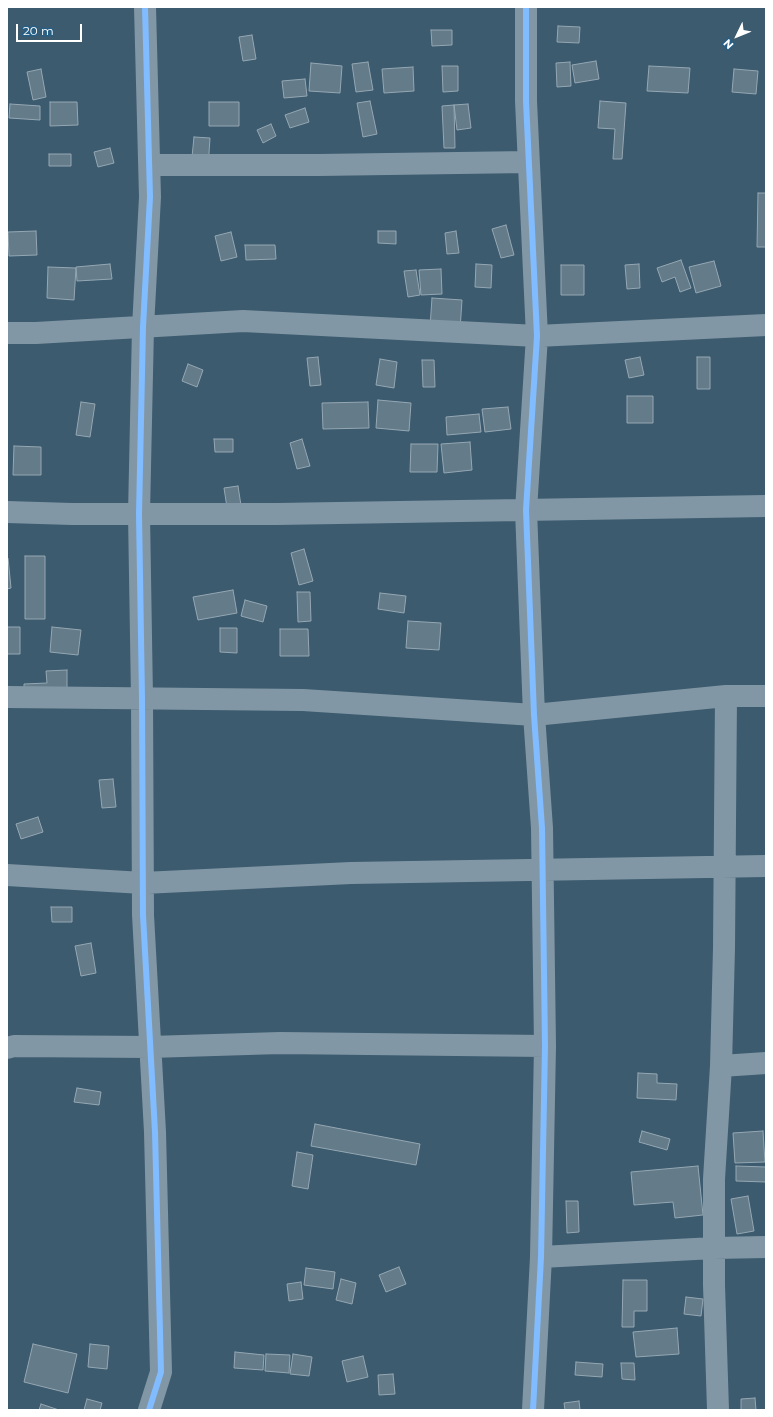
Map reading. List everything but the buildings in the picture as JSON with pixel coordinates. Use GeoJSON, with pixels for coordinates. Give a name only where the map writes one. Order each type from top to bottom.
{"type":"FeatureCollection","features":[{"type":"Feature","properties":{"kind":"street"},"geometry":{"type":"LineString","coordinates":[[145,7],[150,197],[143,327],[139,514],[142,698],[142,915],[155,1132],[161,1372],[149,1410]]}},
{"type":"Feature","properties":{"kind":"street"},"geometry":{"type":"LineString","coordinates":[[526,7],[526,101],[528,162],[537,336],[526,510],[534,715],[542,828],[545,1046],[541,1257],[533,1410]]}},
{"type":"Feature","properties":{"kind":"street"},"geometry":{"type":"LineString","coordinates":[[150,165],[318,165],[528,162]]}},
{"type":"Feature","properties":{"kind":"street"},"geometry":{"type":"LineString","coordinates":[[7,333],[36,333],[243,321],[537,336],[766,325]]}},
{"type":"Feature","properties":{"kind":"street"},"geometry":{"type":"LineString","coordinates":[[7,512],[72,514],[277,514],[766,506]]}},
{"type":"Feature","properties":{"kind":"street"},"geometry":{"type":"LineString","coordinates":[[718,1410],[714,1285],[714,1179],[721,1066],[725,866],[726,696]]}},
{"type":"Feature","properties":{"kind":"street"},"geometry":{"type":"LineString","coordinates":[[7,697],[303,700],[534,715],[726,696],[766,696]]}},
{"type":"Feature","properties":{"kind":"street"},"geometry":{"type":"LineString","coordinates":[[7,875],[143,883],[351,873],[766,866]]}},
{"type":"Feature","properties":{"kind":"street"},"geometry":{"type":"LineString","coordinates":[[7,1048],[14,1046],[150,1047],[280,1043],[545,1046]]}},
{"type":"Feature","properties":{"kind":"street"},"geometry":{"type":"LineString","coordinates":[[721,1066],[766,1063]]}},
{"type":"Feature","properties":{"kind":"street"},"geometry":{"type":"LineString","coordinates":[[541,1257],[714,1248],[766,1248]]}},
{"type":"Feature","properties":{"kind":"cycle path"},"geometry":{"type":"LineString","coordinates":[[145,7],[150,197],[143,327],[139,514],[143,915],[155,1132],[161,1372],[149,1410]]}},
{"type":"Feature","properties":{"kind":"cycle path"},"geometry":{"type":"LineString","coordinates":[[526,7],[526,101],[537,336],[526,510],[534,715],[542,828],[545,1046],[541,1257],[533,1410]]}}]}
